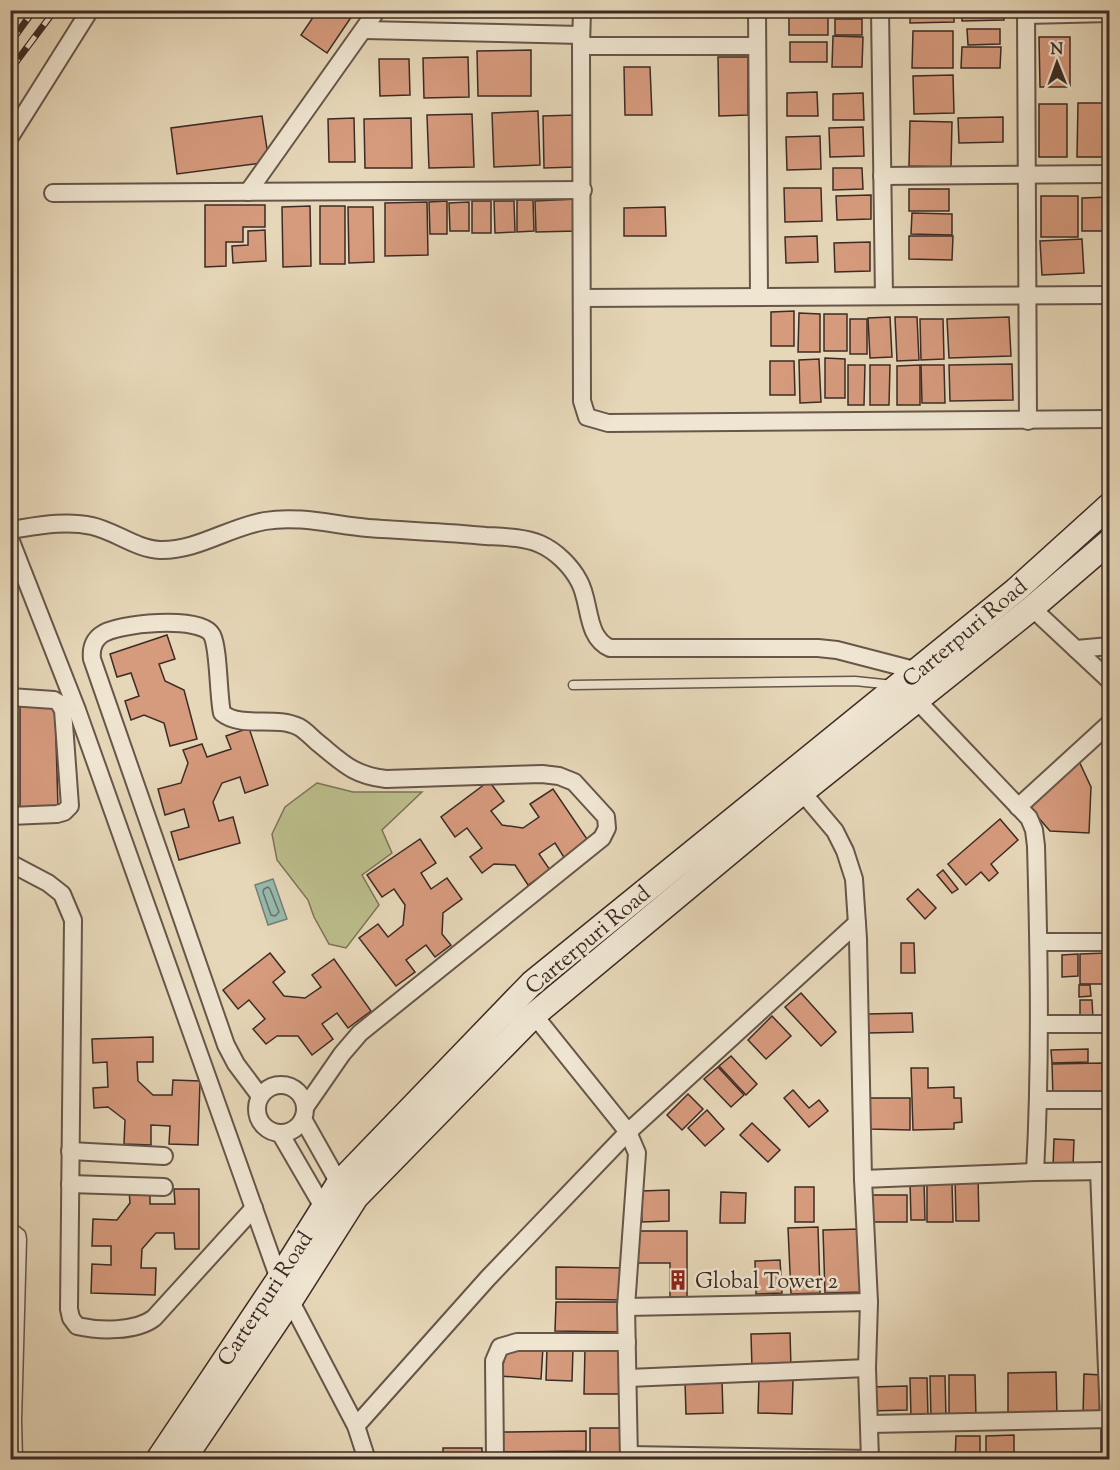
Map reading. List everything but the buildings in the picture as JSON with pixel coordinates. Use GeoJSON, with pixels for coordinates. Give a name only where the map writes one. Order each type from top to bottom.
{"type":"FeatureCollection","features":[{"type":"Feature","properties":{"kind":"main road","name":"Carterpuri Road"},"geometry":{"type":"LineString","coordinates":[[348,1190],[534,1015],[802,792],[911,685],[1110,505]]}},
{"type":"Feature","properties":{"kind":"main road","name":"Carterpuri Road"},"geometry":{"type":"LineString","coordinates":[[158,1460],[279,1279],[348,1190],[532,983],[911,685],[1032,608],[1110,542]]}},
{"type":"Feature","properties":{"kind":"main road","name":"Carterpuri Road"},"geometry":{"type":"LineString","coordinates":[[183,1460],[290,1301],[332,1212]]}},
{"type":"Feature","properties":{"kind":"street"},"geometry":{"type":"LineString","coordinates":[[10,137],[90,10]]}},
{"type":"Feature","properties":{"kind":"street"},"geometry":{"type":"LineString","coordinates":[[248,192],[377,10]]}},
{"type":"Feature","properties":{"kind":"street"},"geometry":{"type":"LineString","coordinates":[[582,10],[582,401],[587,417],[608,423],[1110,419]]}},
{"type":"Feature","properties":{"kind":"street"},"geometry":{"type":"LineString","coordinates":[[757,10],[759,297]]}},
{"type":"Feature","properties":{"kind":"street"},"geometry":{"type":"LineString","coordinates":[[880,10],[884,296]]}},
{"type":"Feature","properties":{"kind":"street"},"geometry":{"type":"LineString","coordinates":[[1028,421],[1026,13],[1110,13]]}},
{"type":"Feature","properties":{"kind":"street"},"geometry":{"type":"LineString","coordinates":[[365,30],[581,41],[757,46]]}},
{"type":"Feature","properties":{"kind":"street"},"geometry":{"type":"LineString","coordinates":[[882,176],[1110,174]]}},
{"type":"Feature","properties":{"kind":"street"},"geometry":{"type":"LineString","coordinates":[[53,193],[583,190]]}},
{"type":"Feature","properties":{"kind":"street"},"geometry":{"type":"LineString","coordinates":[[582,298],[1110,295]]}},
{"type":"Feature","properties":{"kind":"street"},"geometry":{"type":"LineString","coordinates":[[10,530],[67,522],[93,526],[158,550],[182,548],[262,521],[284,518],[367,528],[523,539],[542,544],[567,563],[580,582],[596,635],[601,643],[610,648],[818,648],[837,650],[911,685],[1029,818],[1034,830],[1040,1024],[1035,1172]]}},
{"type":"Feature","properties":{"kind":"street"},"geometry":{"type":"LineString","coordinates":[[10,539],[77,710],[279,1279],[356,1426],[367,1460]]}},
{"type":"Feature","properties":{"kind":"street"},"geometry":{"type":"LineString","coordinates":[[1032,608],[1110,681]]}},
{"type":"Feature","properties":{"kind":"street"},"geometry":{"type":"LineString","coordinates":[[260,1096],[236,1064],[226,1045],[92,659],[91,649],[100,636],[111,630],[176,621],[199,625],[211,633],[215,645],[222,713],[230,720],[284,722],[300,728],[352,771],[369,777],[386,779],[542,774],[559,776],[574,782],[606,817],[607,828],[602,838],[360,1033],[342,1054],[304,1113],[294,1130],[280,1133],[267,1128],[258,1118],[260,1096],[271,1086],[286,1085],[299,1093],[304,1113],[348,1190]]}},
{"type":"Feature","properties":{"kind":"street"},"geometry":{"type":"LineString","coordinates":[[1076,649],[1110,646]]}},
{"type":"Feature","properties":{"kind":"street"},"geometry":{"type":"LineString","coordinates":[[10,697],[54,700],[63,710],[70,806],[64,812],[57,814],[10,816]]}},
{"type":"Feature","properties":{"kind":"street"},"geometry":{"type":"LineString","coordinates":[[1018,807],[1110,723]]}},
{"type":"Feature","properties":{"kind":"street"},"geometry":{"type":"LineString","coordinates":[[534,1015],[628,1132],[637,1153],[627,1307],[629,1457],[870,1460],[867,1368],[869,1302],[854,879],[845,851],[835,831],[802,792]]}},
{"type":"Feature","properties":{"kind":"street"},"geometry":{"type":"LineString","coordinates":[[10,863],[48,883],[62,894],[73,920],[69,1309],[71,1318],[77,1326],[88,1328],[133,1328],[146,1324],[254,1208]]}},
{"type":"Feature","properties":{"kind":"street"},"geometry":{"type":"LineString","coordinates":[[356,1426],[488,1278],[628,1132],[857,923]]}},
{"type":"Feature","properties":{"kind":"street"},"geometry":{"type":"LineString","coordinates":[[1039,942],[1110,942]]}},
{"type":"Feature","properties":{"kind":"street"},"geometry":{"type":"LineString","coordinates":[[1040,1024],[1110,1024]]}},
{"type":"Feature","properties":{"kind":"street"},"geometry":{"type":"LineString","coordinates":[[1039,1100],[1110,1100]]}},
{"type":"Feature","properties":{"kind":"street"},"geometry":{"type":"LineString","coordinates":[[280,1133],[332,1212]]}},
{"type":"Feature","properties":{"kind":"street"},"geometry":{"type":"LineString","coordinates":[[70,1150],[164,1156]]}},
{"type":"Feature","properties":{"kind":"street"},"geometry":{"type":"LineString","coordinates":[[863,1179],[1104,1171],[1109,1419],[870,1424]]}},
{"type":"Feature","properties":{"kind":"street"},"geometry":{"type":"LineString","coordinates":[[70,1184],[165,1186]]}},
{"type":"Feature","properties":{"kind":"street"},"geometry":{"type":"LineString","coordinates":[[627,1307],[869,1302]]}},
{"type":"Feature","properties":{"kind":"street"},"geometry":{"type":"LineString","coordinates":[[495,1460],[494,1361],[500,1347],[517,1342],[627,1342]]}},
{"type":"Feature","properties":{"kind":"street"},"geometry":{"type":"LineString","coordinates":[[628,1378],[867,1368]]}},
{"type":"Feature","properties":{"kind":"lane"},"geometry":{"type":"LineString","coordinates":[[573,686],[855,681],[911,685]]}},
{"type":"Feature","properties":{"kind":"lane"},"geometry":{"type":"LineString","coordinates":[[10,1231],[16,1230],[21,1234],[22,1239],[18,1460]]}},
{"type":"Feature","properties":{"kind":"green space"},"geometry":{"type":"Polygon","coordinates":[[[317,783],[353,792],[422,792],[382,830],[392,853],[362,875],[379,905],[346,948],[329,944],[314,917],[308,900],[277,860],[272,834],[285,807],[317,783]]]}},
{"type":"Feature","properties":{"kind":"water"},"geometry":{"type":"Polygon","coordinates":[[[273,879],[287,919],[268,925],[255,885],[273,879]]]}},
{"type":"Feature","properties":{"kind":"railway"},"geometry":{"type":"LineString","coordinates":[[10,43],[34,10]]}},
{"type":"Feature","properties":{"kind":"railway"},"geometry":{"type":"LineString","coordinates":[[10,70],[55,10]]}},
{"type":"Feature","properties":{"kind":"place","name":"Global Tower 2"},"geometry":{"type":"Point","coordinates":[678,1280]}}]}
